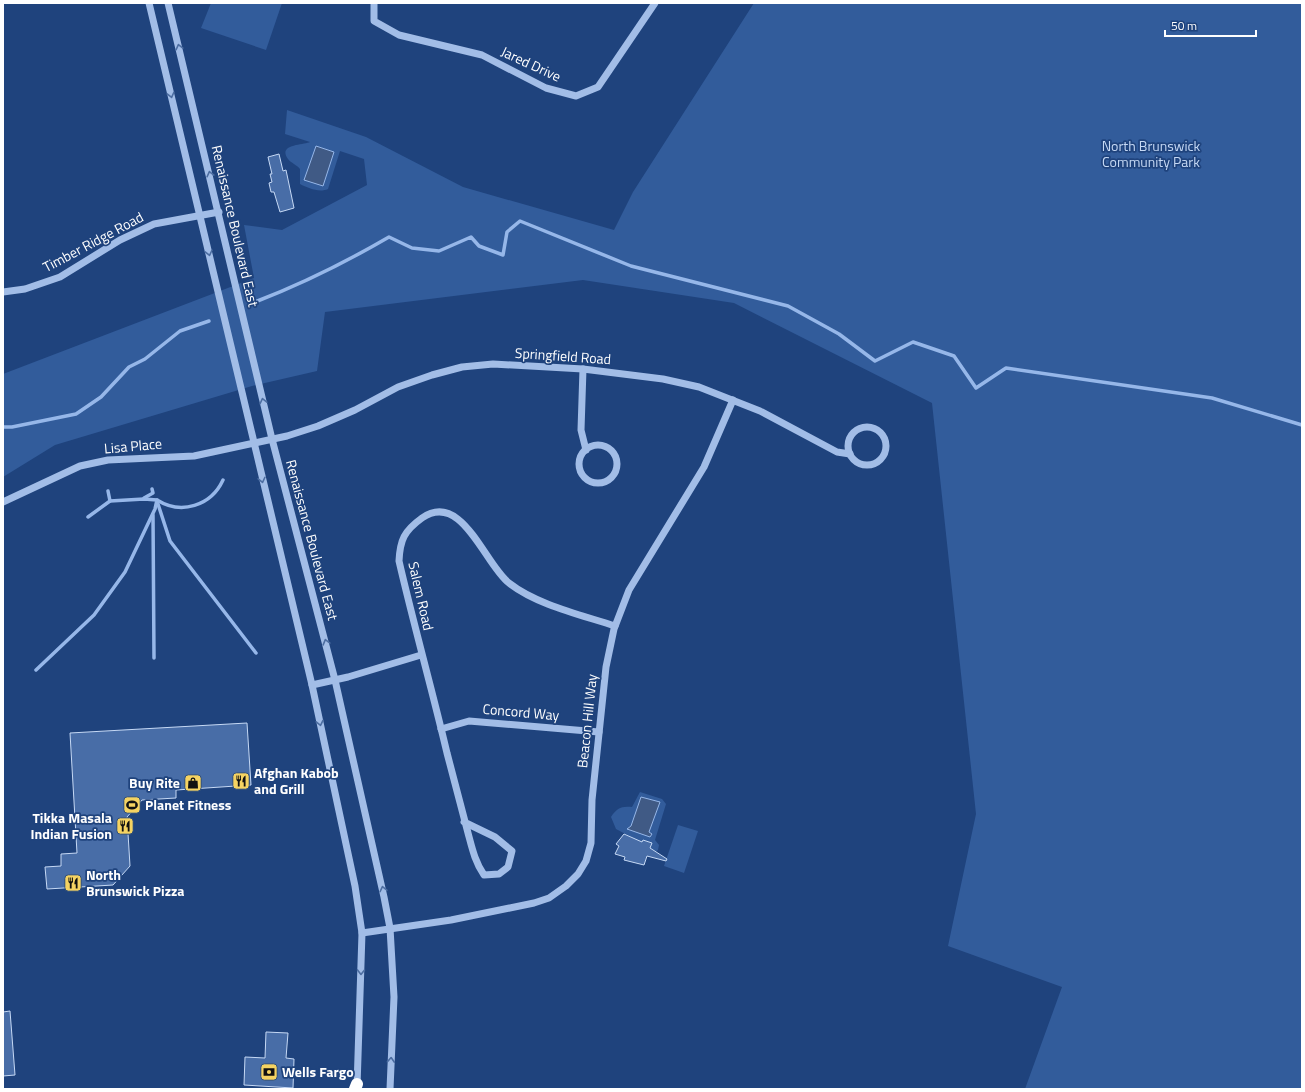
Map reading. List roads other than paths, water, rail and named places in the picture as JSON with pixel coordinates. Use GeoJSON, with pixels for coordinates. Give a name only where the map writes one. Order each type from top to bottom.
{"type":"FeatureCollection","features":[{"type":"Feature","properties":{"kind":"street"},"geometry":{"type":"LineString","coordinates":[[149,3],[312,685],[355,886],[362,933],[356,1087]]}},
{"type":"Feature","properties":{"kind":"street","name":"Renaissance Boulevard East"},"geometry":{"type":"LineString","coordinates":[[168,3],[272,439],[336,680],[390,928],[394,997],[390,1089]]}},
{"type":"Feature","properties":{"kind":"street","name":"Jared Drive"},"geometry":{"type":"LineString","coordinates":[[374,3],[374,21],[399,35],[482,55],[546,88],[576,96],[598,86],[654,3]]}},
{"type":"Feature","properties":{"kind":"street","name":"Timber Ridge Road"},"geometry":{"type":"LineString","coordinates":[[3,292],[25,290],[60,277],[120,240],[154,224],[219,212]]}},
{"type":"Feature","properties":{"kind":"street","name":"Springfield Road"},"geometry":{"type":"LineString","coordinates":[[272,439],[318,426],[355,410],[398,387],[462,367],[493,364],[583,369],[663,379],[700,387],[760,411],[837,452],[850,454]]}},
{"type":"Feature","properties":{"kind":"street"},"geometry":{"type":"LineString","coordinates":[[583,369],[581,430],[586,450],[580,461],[582,473],[591,482],[603,483],[609,480],[616,471],[616,458],[613,453],[603,446],[597,446],[586,450]]}},
{"type":"Feature","properties":{"kind":"street","name":"Beacon Hill Way"},"geometry":{"type":"LineString","coordinates":[[362,933],[451,920],[534,903],[549,898],[566,886],[578,874],[586,861],[591,843],[592,800],[606,667],[615,626],[629,590],[704,467],[733,400]]}},
{"type":"Feature","properties":{"kind":"street"},"geometry":{"type":"LineString","coordinates":[[872,428],[882,435],[885,440],[885,452],[882,458],[871,465],[859,463],[850,454],[849,442],[855,432],[860,429],[872,428]]}},
{"type":"Feature","properties":{"kind":"street","name":"Lisa Place"},"geometry":{"type":"LineString","coordinates":[[3,502],[80,466],[108,460],[194,456],[272,439]]}},
{"type":"Feature","properties":{"kind":"street","name":"Salem Road"},"geometry":{"type":"LineString","coordinates":[[464,822],[495,837],[512,851],[508,867],[498,874],[484,875],[477,864],[464,822],[421,655],[399,561],[400,546],[404,535],[413,524],[425,516],[437,512],[449,514],[461,521],[471,531],[495,569],[509,583],[532,596],[561,609],[615,626]]}},
{"type":"Feature","properties":{"kind":"street"},"geometry":{"type":"LineString","coordinates":[[312,685],[336,680],[421,655]]}},
{"type":"Feature","properties":{"kind":"street","name":"Concord Way"},"geometry":{"type":"LineString","coordinates":[[441,729],[469,721],[599,732]]}},
{"type":"Feature","properties":{"kind":"waterway"},"geometry":{"type":"LineString","coordinates":[[255,302],[324,272],[389,237],[412,248],[439,251],[471,237],[479,246],[503,255],[507,232],[520,221],[631,266],[788,306],[839,334],[875,361],[913,342],[954,356],[976,388],[1006,368],[1212,398],[1302,425]]}},
{"type":"Feature","properties":{"kind":"waterway"},"geometry":{"type":"LineString","coordinates":[[3,427],[12,427],[76,414],[101,397],[129,367],[145,359],[180,331],[209,321]]}},
{"type":"Feature","properties":{"kind":"waterway"},"geometry":{"type":"LineString","coordinates":[[157,500],[166,505],[176,507],[194,505],[203,502],[211,496],[218,489],[223,480]]}},
{"type":"Feature","properties":{"kind":"waterway"},"geometry":{"type":"LineString","coordinates":[[144,498],[153,493],[152,489]]}},
{"type":"Feature","properties":{"kind":"waterway"},"geometry":{"type":"LineString","coordinates":[[36,670],[94,615],[125,572],[155,509],[157,500],[144,499],[110,501],[108,491]]}},
{"type":"Feature","properties":{"kind":"waterway"},"geometry":{"type":"LineString","coordinates":[[88,517],[110,501]]}},
{"type":"Feature","properties":{"kind":"waterway"},"geometry":{"type":"LineString","coordinates":[[157,501],[170,541],[256,653]]}},
{"type":"Feature","properties":{"kind":"waterway"},"geometry":{"type":"LineString","coordinates":[[153,515],[154,658]]}},
{"type":"Feature","properties":{"kind":"place","name":"Afghan Kabob and Grill"},"geometry":{"type":"Point","coordinates":[241,781]}},
{"type":"Feature","properties":{"kind":"place","name":"Buy Rite"},"geometry":{"type":"Point","coordinates":[193,783]}},
{"type":"Feature","properties":{"kind":"place","name":"Planet Fitness"},"geometry":{"type":"Point","coordinates":[132,805]}},
{"type":"Feature","properties":{"kind":"place","name":"Tikka Masala Indian Fusion"},"geometry":{"type":"Point","coordinates":[125,826]}},
{"type":"Feature","properties":{"kind":"place","name":"North Brunswick Pizza"},"geometry":{"type":"Point","coordinates":[73,883]}},
{"type":"Feature","properties":{"kind":"place","name":"Wells Fargo"},"geometry":{"type":"Point","coordinates":[269,1072]}},
{"type":"Feature","properties":{"kind":"park label","name":"North Brunswick Community Park"},"geometry":{"type":"Point","coordinates":[1151,154]}}]}
